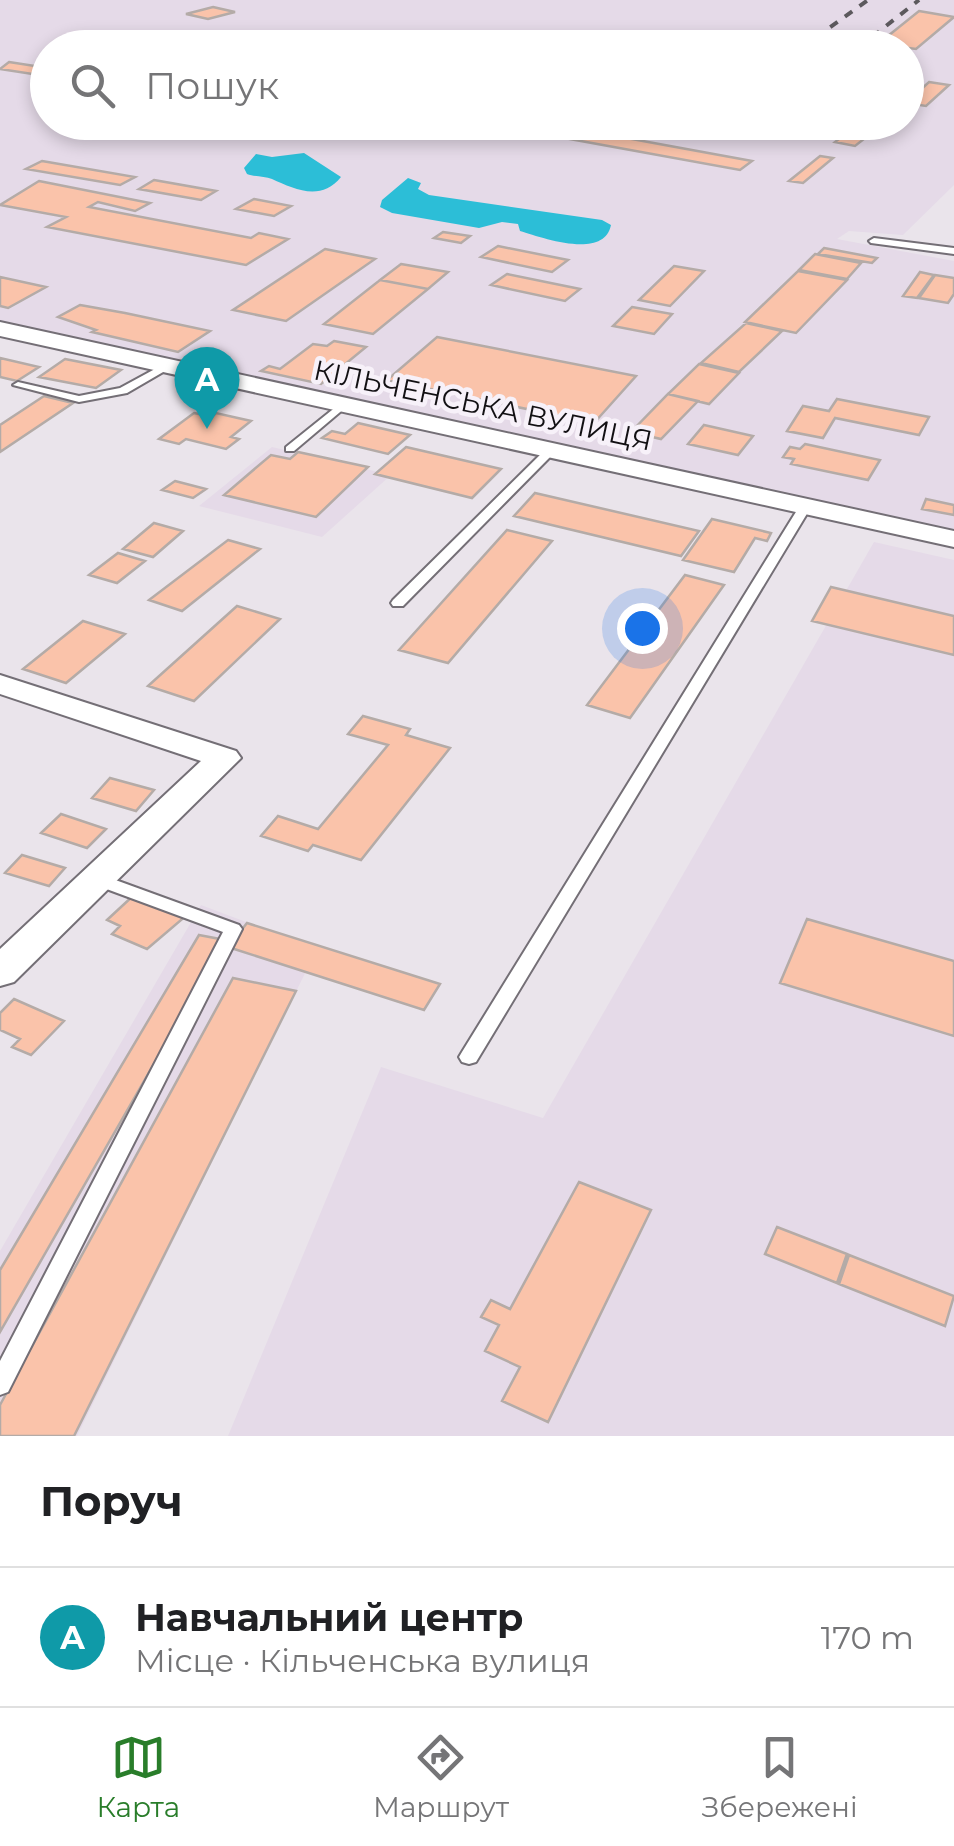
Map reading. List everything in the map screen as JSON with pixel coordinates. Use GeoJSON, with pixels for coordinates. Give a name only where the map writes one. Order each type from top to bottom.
{"type":"FeatureCollection","features":[{"type":"Feature","properties":{"kind":"street","name":"КІЛЬЧЕНСЬКА ВУЛИЦЯ"},"geometry":{"type":"LineString","coordinates":[[0,330],[954,539]]}},
{"type":"Feature","properties":{"kind":"street"},"geometry":{"type":"LineString","coordinates":[[0,684],[224,758],[0,972]]}},
{"type":"Feature","properties":{"kind":"lane"},"geometry":{"type":"LineString","coordinates":[[874,240],[954,251]]}},
{"type":"Feature","properties":{"kind":"lane"},"geometry":{"type":"LineString","coordinates":[[18,386],[79,399],[122,391],[166,366]]}},
{"type":"Feature","properties":{"kind":"lane"},"geometry":{"type":"LineString","coordinates":[[290,449],[342,405]]}},
{"type":"Feature","properties":{"kind":"lane"},"geometry":{"type":"LineString","coordinates":[[398,603],[550,451]]}},
{"type":"Feature","properties":{"kind":"lane"},"geometry":{"type":"LineString","coordinates":[[469,1057],[804,507]]}},
{"type":"Feature","properties":{"kind":"lane"},"geometry":{"type":"LineString","coordinates":[[0,1384],[233,929],[98,880]]}},
{"type":"Feature","properties":{"kind":"shaded area"},"geometry":{"type":"Polygon","coordinates":[[[0,0],[954,0],[954,185],[903,235],[849,231],[837,239],[954,261],[954,533],[0,321],[0,0]]]}},
{"type":"Feature","properties":{"kind":"shaded area"},"geometry":{"type":"Polygon","coordinates":[[[272,447],[391,475],[322,537],[199,506],[272,447]]]}},
{"type":"Feature","properties":{"kind":"shaded area"},"geometry":{"type":"Polygon","coordinates":[[[874,542],[954,560],[954,1436],[228,1436],[381,1067],[543,1118],[874,542]]]}},
{"type":"Feature","properties":{"kind":"shaded area"},"geometry":{"type":"Polygon","coordinates":[[[201,905],[317,949],[77,1436],[0,1436],[0,1251],[201,905]]]}},
{"type":"Feature","properties":{"kind":"water"},"geometry":{"type":"Polygon","coordinates":[[[304,153],[341,177],[325,189],[307,191],[247,174],[244,168],[256,154],[272,157],[304,153]]]}},
{"type":"Feature","properties":{"kind":"water"},"geometry":{"type":"Polygon","coordinates":[[[408,178],[421,183],[418,189],[429,195],[602,220],[611,225],[606,236],[597,242],[571,244],[520,231],[518,224],[502,222],[479,228],[392,213],[380,207],[382,200],[408,178]]]}},
{"type":"Feature","properties":{"kind":"building"},"geometry":{"type":"Polygon","coordinates":[[[213,7],[235,12],[208,19],[186,14],[213,7]]]}},
{"type":"Feature","properties":{"kind":"building"},"geometry":{"type":"Polygon","coordinates":[[[919,11],[954,17],[924,42],[924,30],[895,30],[919,11]]]}},
{"type":"Feature","properties":{"kind":"building"},"geometry":{"type":"Polygon","coordinates":[[[9,62],[30,65],[30,74],[0,69],[9,62]]]}},
{"type":"Feature","properties":{"kind":"building"},"geometry":{"type":"Polygon","coordinates":[[[929,82],[949,85],[926,106],[924,87],[929,82]]]}},
{"type":"Feature","properties":{"kind":"building"},"geometry":{"type":"Polygon","coordinates":[[[575,140],[637,140],[752,161],[740,170],[575,140]]]}},
{"type":"Feature","properties":{"kind":"building"},"geometry":{"type":"Polygon","coordinates":[[[838,140],[863,140],[855,146],[835,142],[838,140]]]}},
{"type":"Feature","properties":{"kind":"building"},"geometry":{"type":"Polygon","coordinates":[[[820,156],[833,158],[803,183],[789,181],[820,156]]]}},
{"type":"Feature","properties":{"kind":"building"},"geometry":{"type":"Polygon","coordinates":[[[42,161],[135,177],[120,185],[26,169],[42,161]]]}},
{"type":"Feature","properties":{"kind":"building"},"geometry":{"type":"Polygon","coordinates":[[[154,180],[216,191],[201,200],[139,189],[154,180]]]}},
{"type":"Feature","properties":{"kind":"building"},"geometry":{"type":"Polygon","coordinates":[[[39,181],[150,203],[135,211],[98,202],[89,207],[251,238],[259,233],[288,239],[246,265],[47,227],[66,217],[0,205],[39,181]]]}},
{"type":"Feature","properties":{"kind":"building"},"geometry":{"type":"Polygon","coordinates":[[[254,199],[291,206],[274,216],[236,209],[254,199]]]}},
{"type":"Feature","properties":{"kind":"building"},"geometry":{"type":"Polygon","coordinates":[[[443,232],[470,236],[461,243],[434,238],[443,232]]]}},
{"type":"Feature","properties":{"kind":"building"},"geometry":{"type":"Polygon","coordinates":[[[498,246],[568,260],[552,272],[481,257],[498,246]]]}},
{"type":"Feature","properties":{"kind":"building"},"geometry":{"type":"Polygon","coordinates":[[[824,248],[877,258],[872,263],[818,254],[824,248]]]}},
{"type":"Feature","properties":{"kind":"building"},"geometry":{"type":"Polygon","coordinates":[[[325,249],[375,259],[286,321],[233,310],[325,249]]]}},
{"type":"Feature","properties":{"kind":"building"},"geometry":{"type":"Polygon","coordinates":[[[815,254],[861,263],[847,279],[799,270],[815,254]]]}},
{"type":"Feature","properties":{"kind":"building"},"geometry":{"type":"Polygon","coordinates":[[[401,264],[448,272],[428,289],[380,280],[401,264]]]}},
{"type":"Feature","properties":{"kind":"building"},"geometry":{"type":"Polygon","coordinates":[[[674,266],[704,271],[670,306],[639,300],[674,266]]]}},
{"type":"Feature","properties":{"kind":"building"},"geometry":{"type":"Polygon","coordinates":[[[798,271],[847,280],[796,333],[745,322],[798,271]]]}},
{"type":"Feature","properties":{"kind":"building"},"geometry":{"type":"Polygon","coordinates":[[[920,272],[934,275],[917,298],[903,296],[920,272]]]}},
{"type":"Feature","properties":{"kind":"building"},"geometry":{"type":"Polygon","coordinates":[[[507,274],[580,289],[565,301],[491,285],[507,274]]]}},
{"type":"Feature","properties":{"kind":"building"},"geometry":{"type":"Polygon","coordinates":[[[935,275],[954,278],[954,294],[948,303],[919,298],[935,275]]]}},
{"type":"Feature","properties":{"kind":"building"},"geometry":{"type":"Polygon","coordinates":[[[0,277],[46,287],[8,308],[0,306],[0,277]]]}},
{"type":"Feature","properties":{"kind":"building"},"geometry":{"type":"Polygon","coordinates":[[[380,280],[428,289],[373,334],[324,324],[380,280]]]}},
{"type":"Feature","properties":{"kind":"building"},"geometry":{"type":"Polygon","coordinates":[[[80,305],[210,331],[178,352],[92,332],[96,330],[58,317],[80,305]]]}},
{"type":"Feature","properties":{"kind":"building"},"geometry":{"type":"Polygon","coordinates":[[[632,307],[672,314],[654,334],[613,326],[632,307]]]}},
{"type":"Feature","properties":{"kind":"building"},"geometry":{"type":"Polygon","coordinates":[[[746,323],[782,331],[739,372],[701,363],[746,323]]]}},
{"type":"Feature","properties":{"kind":"building"},"geometry":{"type":"Polygon","coordinates":[[[437,337],[636,376],[594,423],[387,380],[437,337]]]}},
{"type":"Feature","properties":{"kind":"building"},"geometry":{"type":"Polygon","coordinates":[[[334,341],[366,347],[321,384],[261,371],[269,366],[280,369],[313,344],[327,346],[334,341]]]}},
{"type":"Feature","properties":{"kind":"building"},"geometry":{"type":"Polygon","coordinates":[[[0,358],[39,367],[17,381],[0,377],[0,358]]]}},
{"type":"Feature","properties":{"kind":"building"},"geometry":{"type":"Polygon","coordinates":[[[65,359],[121,370],[96,388],[39,377],[65,359]]]}},
{"type":"Feature","properties":{"kind":"building"},"geometry":{"type":"Polygon","coordinates":[[[699,364],[739,373],[709,404],[668,394],[699,364]]]}},
{"type":"Feature","properties":{"kind":"building"},"geometry":{"type":"Polygon","coordinates":[[[668,394],[698,401],[661,439],[631,432],[668,394]]]}},
{"type":"Feature","properties":{"kind":"building"},"geometry":{"type":"Polygon","coordinates":[[[44,396],[73,403],[0,452],[0,425],[44,396]]]}},
{"type":"Feature","properties":{"kind":"building"},"geometry":{"type":"Polygon","coordinates":[[[837,399],[929,417],[919,435],[835,418],[823,438],[787,431],[803,406],[829,411],[837,399]]]}},
{"type":"Feature","properties":{"kind":"building"},"geometry":{"type":"Polygon","coordinates":[[[194,413],[212,417],[216,413],[251,421],[231,437],[239,439],[226,449],[186,439],[179,444],[159,439],[194,413]]]}},
{"type":"Feature","properties":{"kind":"building"},"geometry":{"type":"Polygon","coordinates":[[[358,423],[410,435],[388,454],[322,438],[332,431],[345,434],[358,423]]]}},
{"type":"Feature","properties":{"kind":"building"},"geometry":{"type":"Polygon","coordinates":[[[704,425],[753,436],[738,455],[688,444],[704,425]]]}},
{"type":"Feature","properties":{"kind":"building"},"geometry":{"type":"Polygon","coordinates":[[[805,444],[880,460],[868,480],[791,464],[794,459],[783,457],[790,447],[800,449],[805,444]]]}},
{"type":"Feature","properties":{"kind":"building"},"geometry":{"type":"Polygon","coordinates":[[[406,447],[501,469],[472,498],[375,474],[406,447]]]}},
{"type":"Feature","properties":{"kind":"building"},"geometry":{"type":"Polygon","coordinates":[[[298,452],[368,467],[316,517],[224,495],[271,455],[290,459],[298,452]]]}},
{"type":"Feature","properties":{"kind":"building"},"geometry":{"type":"Polygon","coordinates":[[[175,481],[206,489],[193,498],[162,490],[175,481]]]}},
{"type":"Feature","properties":{"kind":"building"},"geometry":{"type":"Polygon","coordinates":[[[535,493],[699,531],[681,556],[514,516],[535,493]]]}},
{"type":"Feature","properties":{"kind":"building"},"geometry":{"type":"Polygon","coordinates":[[[926,499],[954,505],[954,515],[922,509],[926,499]]]}},
{"type":"Feature","properties":{"kind":"building"},"geometry":{"type":"Polygon","coordinates":[[[712,519],[771,533],[767,541],[755,538],[734,572],[683,560],[712,519]]]}},
{"type":"Feature","properties":{"kind":"building"},"geometry":{"type":"Polygon","coordinates":[[[154,523],[183,531],[153,557],[123,549],[154,523]]]}},
{"type":"Feature","properties":{"kind":"building"},"geometry":{"type":"Polygon","coordinates":[[[507,530],[552,541],[448,663],[399,650],[507,530]]]}},
{"type":"Feature","properties":{"kind":"building"},"geometry":{"type":"Polygon","coordinates":[[[228,540],[260,549],[182,611],[149,600],[228,540]]]}},
{"type":"Feature","properties":{"kind":"building"},"geometry":{"type":"Polygon","coordinates":[[[118,553],[145,561],[117,583],[89,575],[118,553]]]}},
{"type":"Feature","properties":{"kind":"building"},"geometry":{"type":"Polygon","coordinates":[[[685,575],[724,585],[630,718],[587,705],[685,575]]]}},
{"type":"Feature","properties":{"kind":"building"},"geometry":{"type":"Polygon","coordinates":[[[831,587],[954,616],[954,655],[812,621],[831,587]]]}},
{"type":"Feature","properties":{"kind":"building"},"geometry":{"type":"Polygon","coordinates":[[[237,606],[280,619],[194,701],[148,686],[237,606]]]}},
{"type":"Feature","properties":{"kind":"building"},"geometry":{"type":"Polygon","coordinates":[[[83,621],[125,634],[66,683],[23,669],[83,621]]]}},
{"type":"Feature","properties":{"kind":"building"},"geometry":{"type":"Polygon","coordinates":[[[363,716],[410,729],[406,735],[450,748],[361,860],[313,845],[308,851],[261,836],[278,816],[318,829],[388,745],[348,734],[363,716]]]}},
{"type":"Feature","properties":{"kind":"building"},"geometry":{"type":"Polygon","coordinates":[[[110,778],[154,790],[136,811],[92,798],[110,778]]]}},
{"type":"Feature","properties":{"kind":"building"},"geometry":{"type":"Polygon","coordinates":[[[61,814],[106,829],[87,848],[41,833],[61,814]]]}},
{"type":"Feature","properties":{"kind":"building"},"geometry":{"type":"Polygon","coordinates":[[[22,855],[65,868],[49,886],[5,873],[22,855]]]}},
{"type":"Feature","properties":{"kind":"building"},"geometry":{"type":"Polygon","coordinates":[[[135,894],[187,915],[147,949],[112,934],[120,926],[107,920],[135,894]]]}},
{"type":"Feature","properties":{"kind":"building"},"geometry":{"type":"Polygon","coordinates":[[[807,919],[954,961],[954,1036],[780,983],[807,919]]]}},
{"type":"Feature","properties":{"kind":"building"},"geometry":{"type":"Polygon","coordinates":[[[247,923],[440,984],[424,1010],[228,947],[247,923]]]}},
{"type":"Feature","properties":{"kind":"building"},"geometry":{"type":"Polygon","coordinates":[[[199,935],[225,940],[0,1332],[0,1270],[199,935]]]}},
{"type":"Feature","properties":{"kind":"building"},"geometry":{"type":"Polygon","coordinates":[[[233,978],[296,991],[74,1436],[0,1436],[0,1405],[233,978]]]}},
{"type":"Feature","properties":{"kind":"building"},"geometry":{"type":"Polygon","coordinates":[[[14,999],[64,1021],[31,1055],[12,1047],[20,1039],[0,1030],[0,1013],[14,999]]]}},
{"type":"Feature","properties":{"kind":"building"},"geometry":{"type":"Polygon","coordinates":[[[579,1182],[651,1210],[548,1422],[502,1401],[520,1367],[485,1351],[499,1325],[481,1317],[491,1300],[510,1309],[579,1182]]]}},
{"type":"Feature","properties":{"kind":"building"},"geometry":{"type":"Polygon","coordinates":[[[777,1227],[847,1254],[837,1283],[765,1254],[777,1227]]]}},
{"type":"Feature","properties":{"kind":"building"},"geometry":{"type":"Polygon","coordinates":[[[849,1255],[954,1296],[945,1326],[839,1284],[849,1255]]]}},
{"type":"Feature","properties":{"kind":"railway"},"geometry":{"type":"LineString","coordinates":[[826,30],[868,0]]}},
{"type":"Feature","properties":{"kind":"railway"},"geometry":{"type":"LineString","coordinates":[[881,30],[919,0]]}},
{"type":"Feature","properties":{"kind":"place","name":"Навчальний центр"},"geometry":{"type":"Point","coordinates":[207,429]}}]}
